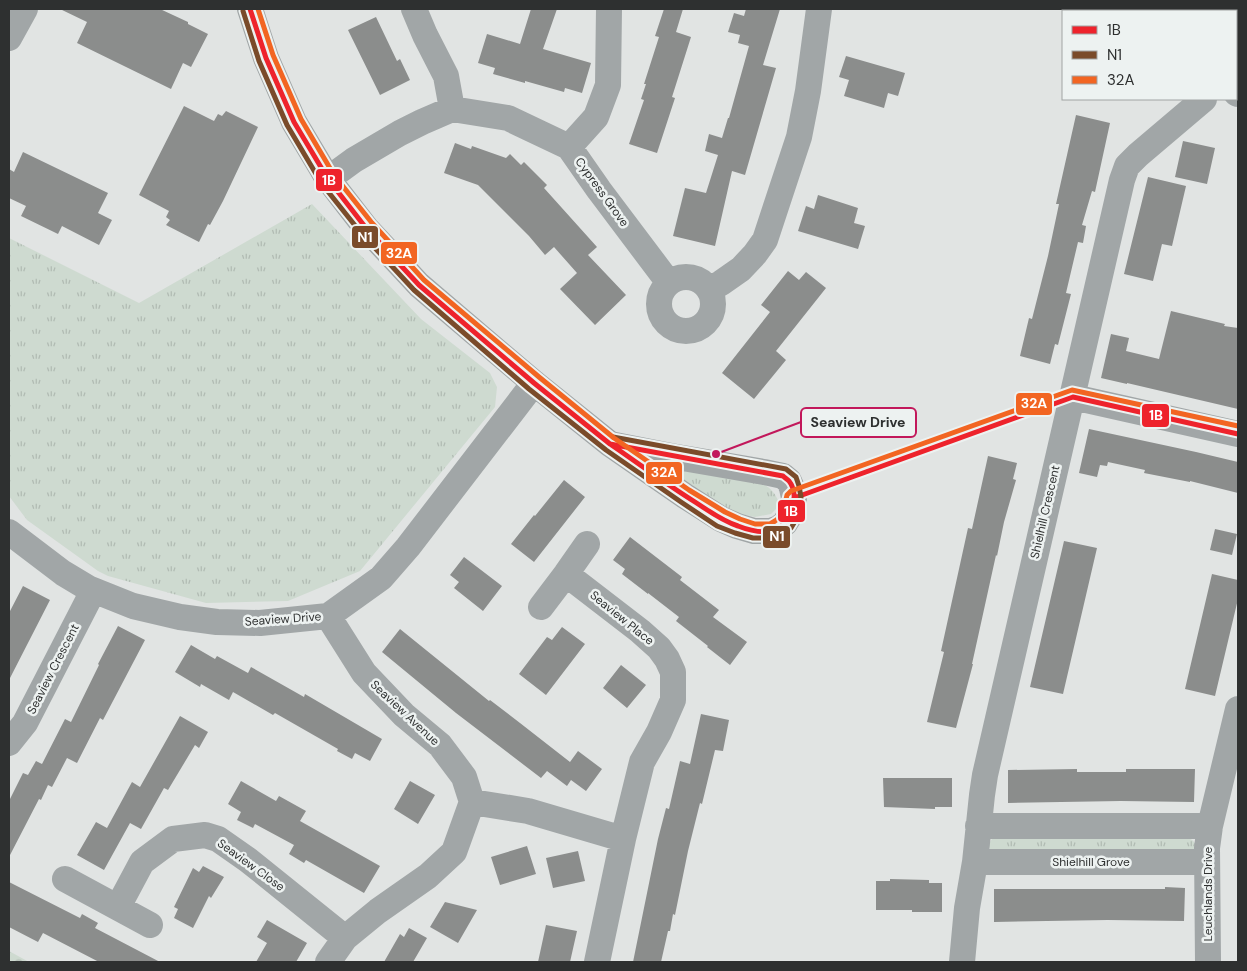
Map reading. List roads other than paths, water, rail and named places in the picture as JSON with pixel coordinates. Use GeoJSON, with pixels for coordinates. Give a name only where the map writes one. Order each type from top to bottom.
{"type":"FeatureCollection","features":[{"type":"Feature","properties":{"kind":"street"},"geometry":{"type":"LineString","coordinates":[[9,38],[25,9]]}},
{"type":"Feature","properties":{"kind":"street"},"geometry":{"type":"LineString","coordinates":[[250,9],[266,58],[294,122],[328,179],[366,228],[419,285],[534,384],[610,444],[721,519],[737,526],[771,531],[785,523],[790,515],[794,498],[789,481],[783,476],[610,444]]}},
{"type":"Feature","properties":{"kind":"street"},"geometry":{"type":"LineString","coordinates":[[328,179],[354,160],[400,133],[452,109],[446,76],[414,9]]}},
{"type":"Feature","properties":{"kind":"street"},"geometry":{"type":"LineString","coordinates":[[569,147],[596,117],[608,85],[609,9]]}},
{"type":"Feature","properties":{"kind":"street"},"geometry":{"type":"LineString","coordinates":[[709,290],[741,269],[765,240],[799,137],[808,91],[819,9]]}},
{"type":"Feature","properties":{"kind":"street","name":"Shielhill Crescent"},"geometry":{"type":"LineString","coordinates":[[962,962],[967,908],[975,862],[985,775],[1122,180],[1127,166],[1138,155],[1203,100]]}},
{"type":"Feature","properties":{"kind":"street","name":"Cypress Grove"},"geometry":{"type":"LineString","coordinates":[[452,109],[508,118],[569,147],[669,283]]}},
{"type":"Feature","properties":{"kind":"street"},"geometry":{"type":"LineString","coordinates":[[686,277],[703,283],[709,290],[712,296],[712,311],[710,318],[699,328],[692,331],[677,330],[671,327],[662,316],[659,310],[659,300],[662,290],[669,283],[677,278],[686,277]]}},
{"type":"Feature","properties":{"kind":"street","name":"Seaview Drive"},"geometry":{"type":"LineString","coordinates":[[9,532],[63,573],[93,591],[133,606],[180,617],[217,622],[260,623],[328,616],[381,578],[408,547],[534,384]]}},
{"type":"Feature","properties":{"kind":"street"},"geometry":{"type":"LineString","coordinates":[[1072,397],[1238,434]]}},
{"type":"Feature","properties":{"kind":"street"},"geometry":{"type":"LineString","coordinates":[[541,607],[587,544]]}},
{"type":"Feature","properties":{"kind":"street","name":"Seaview Place"},"geometry":{"type":"LineString","coordinates":[[566,574],[659,648],[673,672],[673,700],[642,762],[623,839],[597,962]]}},
{"type":"Feature","properties":{"kind":"street","name":"Seaview Crescent"},"geometry":{"type":"LineString","coordinates":[[9,743],[25,723],[93,591]]}},
{"type":"Feature","properties":{"kind":"street","name":"Seaview Avenue"},"geometry":{"type":"LineString","coordinates":[[328,616],[364,673],[404,715],[440,745],[464,777],[472,802]]}},
{"type":"Feature","properties":{"kind":"street","name":"Leuchlands Drive"},"geometry":{"type":"LineString","coordinates":[[1208,962],[1207,848],[1210,826],[1238,709]]}},
{"type":"Feature","properties":{"kind":"street"},"geometry":{"type":"LineString","coordinates":[[328,962],[345,938],[378,911],[428,876],[454,852],[472,802],[528,810],[623,839]]}},
{"type":"Feature","properties":{"kind":"street"},"geometry":{"type":"LineString","coordinates":[[978,826],[1210,826]]}},
{"type":"Feature","properties":{"kind":"street","name":"Seaview Close"},"geometry":{"type":"LineString","coordinates":[[118,907],[142,862],[173,839],[205,835],[218,840],[248,860],[345,938]]}},
{"type":"Feature","properties":{"kind":"street","name":"Shielhill Grove"},"geometry":{"type":"LineString","coordinates":[[975,862],[1207,862]]}},
{"type":"Feature","properties":{"kind":"street"},"geometry":{"type":"LineString","coordinates":[[65,879],[150,925]]}},
{"type":"Feature","properties":{"kind":"place","name":"Seaview Drive"},"geometry":{"type":"Point","coordinates":[716,454]}}]}
